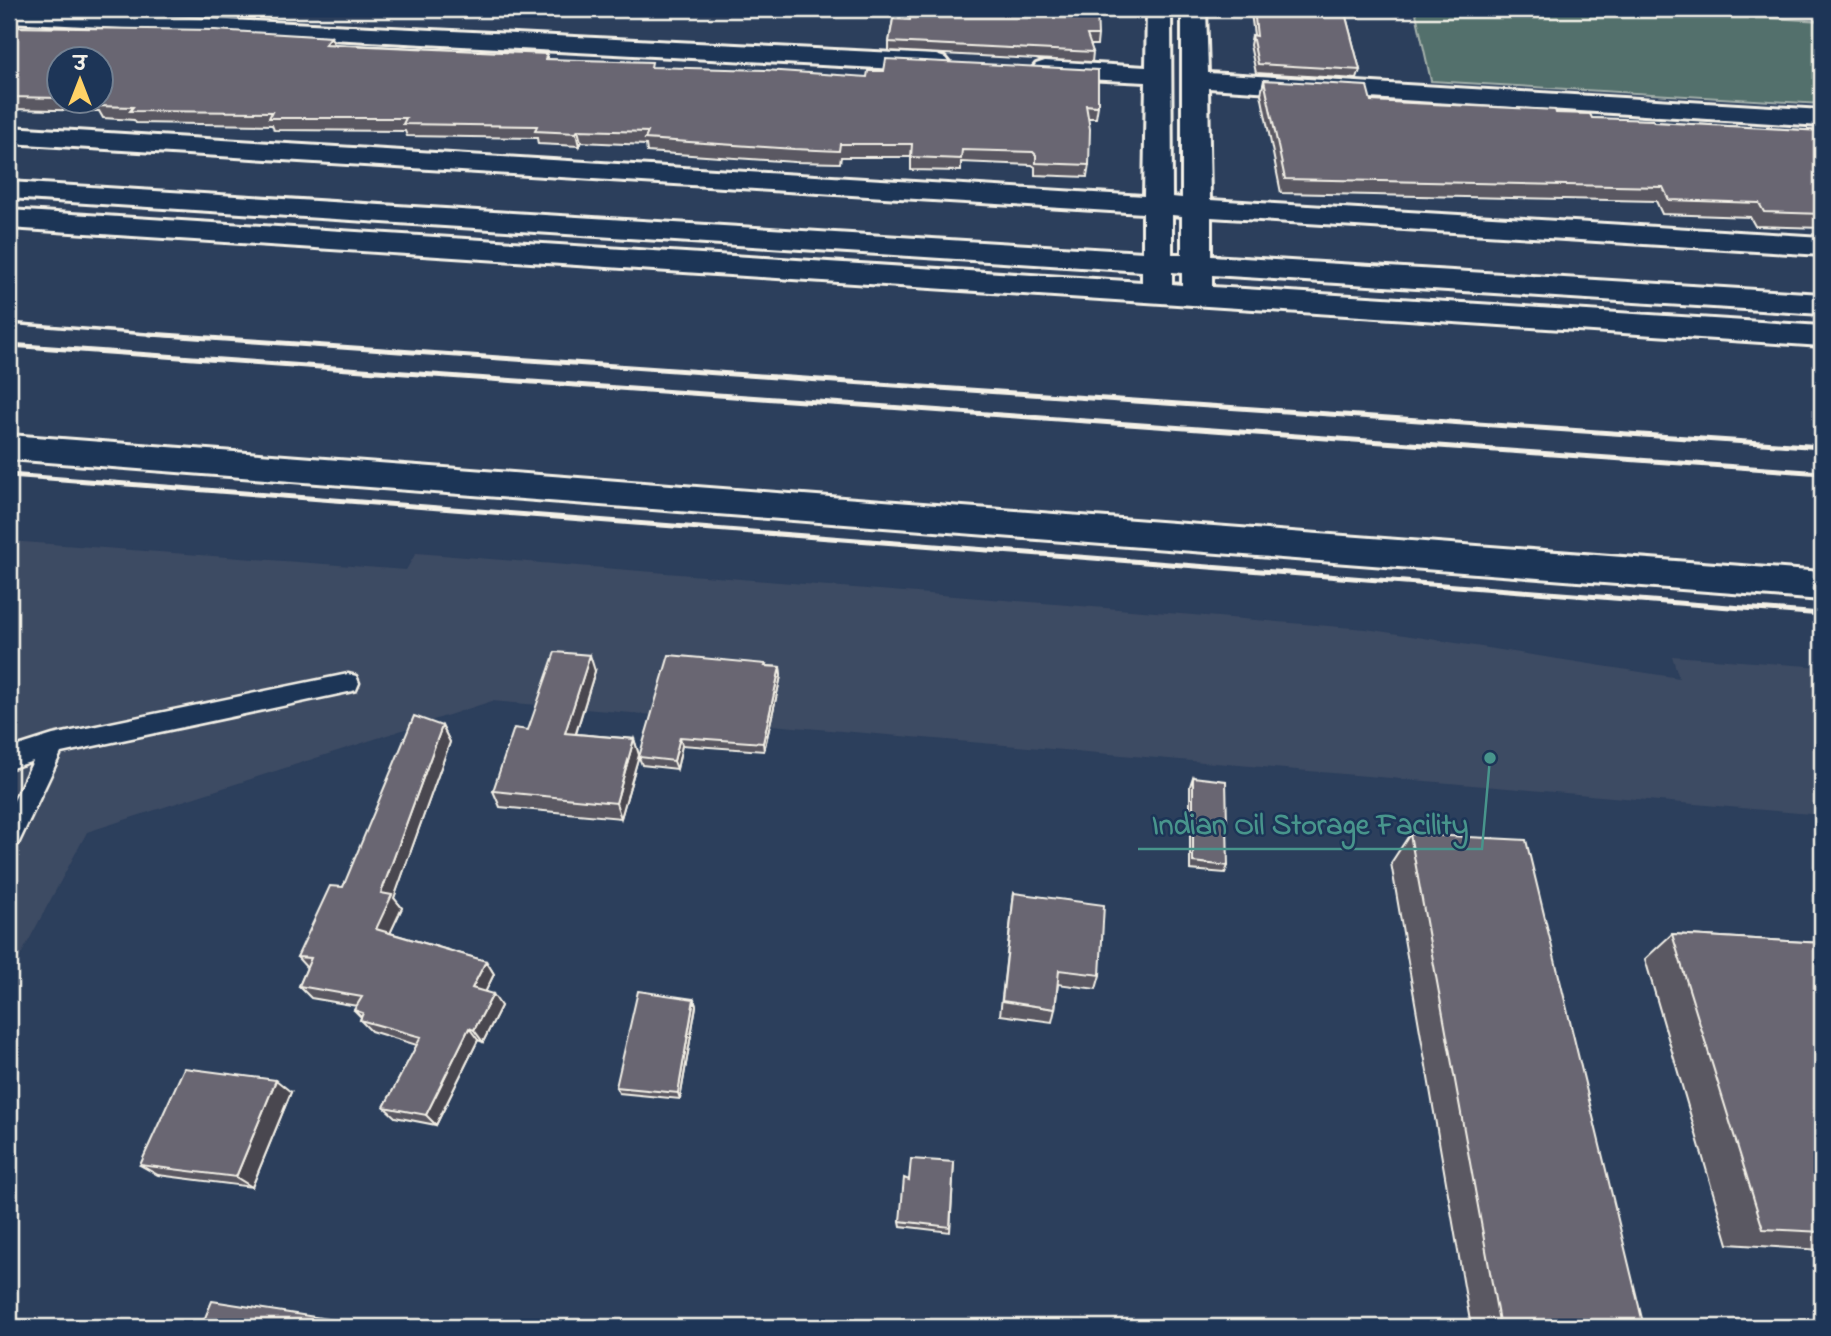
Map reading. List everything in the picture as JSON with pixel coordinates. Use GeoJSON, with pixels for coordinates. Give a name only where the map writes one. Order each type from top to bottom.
{"type":"FeatureCollection","features":[{"type":"Feature","properties":{"kind":"street"},"geometry":{"type":"LineString","coordinates":[[1157,293],[1159,9]]}},
{"type":"Feature","properties":{"kind":"street"},"geometry":{"type":"LineString","coordinates":[[1194,9],[1197,296]]}},
{"type":"Feature","properties":{"kind":"street"},"geometry":{"type":"LineString","coordinates":[[9,15],[965,65]]}},
{"type":"Feature","properties":{"kind":"street"},"geometry":{"type":"LineString","coordinates":[[1020,67],[1158,75]]}},
{"type":"Feature","properties":{"kind":"street"},"geometry":{"type":"LineString","coordinates":[[1196,80],[1822,118]]}},
{"type":"Feature","properties":{"kind":"street"},"geometry":{"type":"LineString","coordinates":[[9,135],[1822,246]]}},
{"type":"Feature","properties":{"kind":"street"},"geometry":{"type":"LineString","coordinates":[[9,190],[1822,304]]}},
{"type":"Feature","properties":{"kind":"street"},"geometry":{"type":"LineString","coordinates":[[9,219],[1822,336]]}},
{"type":"Feature","properties":{"kind":"street"},"geometry":{"type":"LineString","coordinates":[[9,447],[1822,586]]}},
{"type":"Feature","properties":{"kind":"lane"},"geometry":{"type":"LineString","coordinates":[[9,759],[53,745],[348,682]]}},
{"type":"Feature","properties":{"kind":"lane"},"geometry":{"type":"LineString","coordinates":[[9,836],[53,745]]}},
{"type":"Feature","properties":{"kind":"shaded area"},"geometry":{"type":"Polygon","coordinates":[[[9,541],[406,570],[416,553],[1366,629],[1679,678],[1672,656],[1822,667],[1822,815],[492,701],[87,832],[9,977],[9,541]]]}},
{"type":"Feature","properties":{"kind":"green space"},"geometry":{"type":"Polygon","coordinates":[[[1415,9],[1609,9],[1822,21],[1822,104],[1431,81],[1415,9]]]}},
{"type":"Feature","properties":{"kind":"building"},"geometry":{"type":"Polygon","coordinates":[[[911,9],[1097,9],[1098,35],[1087,35],[1093,52],[889,42],[893,19],[910,20],[911,9]]]}},
{"type":"Feature","properties":{"kind":"building"},"geometry":{"type":"Polygon","coordinates":[[[1254,9],[1344,9],[1360,70],[1258,64],[1252,35],[1257,36],[1254,9]]]}},
{"type":"Feature","properties":{"kind":"building"},"geometry":{"type":"Polygon","coordinates":[[[9,27],[215,30],[331,37],[325,44],[547,54],[545,59],[652,62],[651,67],[765,70],[867,77],[868,71],[884,71],[886,59],[1098,70],[1098,106],[1086,105],[1090,129],[1089,165],[1036,163],[1036,155],[1033,152],[962,150],[961,159],[911,157],[912,144],[840,144],[839,151],[645,139],[648,132],[578,130],[576,133],[535,131],[537,126],[403,124],[406,118],[269,118],[272,112],[130,111],[133,107],[116,107],[116,46],[46,46],[46,98],[9,97],[9,27]]]}},
{"type":"Feature","properties":{"kind":"building"},"geometry":{"type":"Polygon","coordinates":[[[1264,80],[1367,86],[1371,101],[1555,110],[1556,113],[1590,114],[1592,118],[1822,131],[1822,214],[1764,212],[1759,203],[1669,200],[1663,187],[1285,179],[1264,80]]]}},
{"type":"Feature","properties":{"kind":"building"},"geometry":{"type":"Polygon","coordinates":[[[555,652],[590,655],[565,733],[634,739],[616,803],[493,791],[514,728],[528,730],[555,652]]]}},
{"type":"Feature","properties":{"kind":"building"},"geometry":{"type":"Polygon","coordinates":[[[669,655],[780,667],[763,743],[680,737],[674,761],[639,757],[669,655]]]}},
{"type":"Feature","properties":{"kind":"building"},"geometry":{"type":"Polygon","coordinates":[[[414,716],[442,726],[381,893],[392,895],[376,929],[486,961],[472,988],[493,994],[474,1030],[469,1028],[426,1115],[384,1107],[421,1037],[360,1020],[363,1013],[354,1010],[362,997],[299,986],[311,958],[297,957],[330,886],[343,887],[414,716]]]}},
{"type":"Feature","properties":{"kind":"building"},"geometry":{"type":"Polygon","coordinates":[[[1193,777],[1226,781],[1228,866],[1193,862],[1193,777]]]}},
{"type":"Feature","properties":{"kind":"building"},"geometry":{"type":"Polygon","coordinates":[[[1410,834],[1526,840],[1644,1327],[1500,1327],[1410,834]]]}},
{"type":"Feature","properties":{"kind":"building"},"geometry":{"type":"Polygon","coordinates":[[[1014,893],[1104,905],[1100,975],[1059,970],[1055,1009],[1002,1001],[1014,893]]]}},
{"type":"Feature","properties":{"kind":"building"},"geometry":{"type":"Polygon","coordinates":[[[1672,934],[1822,943],[1822,1232],[1763,1229],[1672,934]]]}},
{"type":"Feature","properties":{"kind":"building"},"geometry":{"type":"Polygon","coordinates":[[[638,991],[694,999],[678,1093],[616,1087],[638,991]]]}},
{"type":"Feature","properties":{"kind":"building"},"geometry":{"type":"Polygon","coordinates":[[[184,1068],[276,1080],[236,1177],[140,1165],[184,1068]]]}},
{"type":"Feature","properties":{"kind":"building"},"geometry":{"type":"Polygon","coordinates":[[[911,1159],[954,1162],[950,1227],[900,1221],[904,1178],[909,1180],[911,1159]]]}},
{"type":"Feature","properties":{"kind":"building"},"geometry":{"type":"Polygon","coordinates":[[[212,1301],[379,1327],[201,1327],[212,1301]]]}},
{"type":"Feature","properties":{"kind":"railway"},"geometry":{"type":"LineString","coordinates":[[9,323],[173,336]]}},
{"type":"Feature","properties":{"kind":"railway"},"geometry":{"type":"LineString","coordinates":[[150,334],[1822,447]]}},
{"type":"Feature","properties":{"kind":"railway"},"geometry":{"type":"LineString","coordinates":[[9,345],[1822,473]]}},
{"type":"Feature","properties":{"kind":"railway"},"geometry":{"type":"LineString","coordinates":[[9,475],[1822,614]]}},
{"type":"Feature","properties":{"kind":"place","name":"Indian Oil Storage Facility"},"geometry":{"type":"Point","coordinates":[1490,758]}}]}
